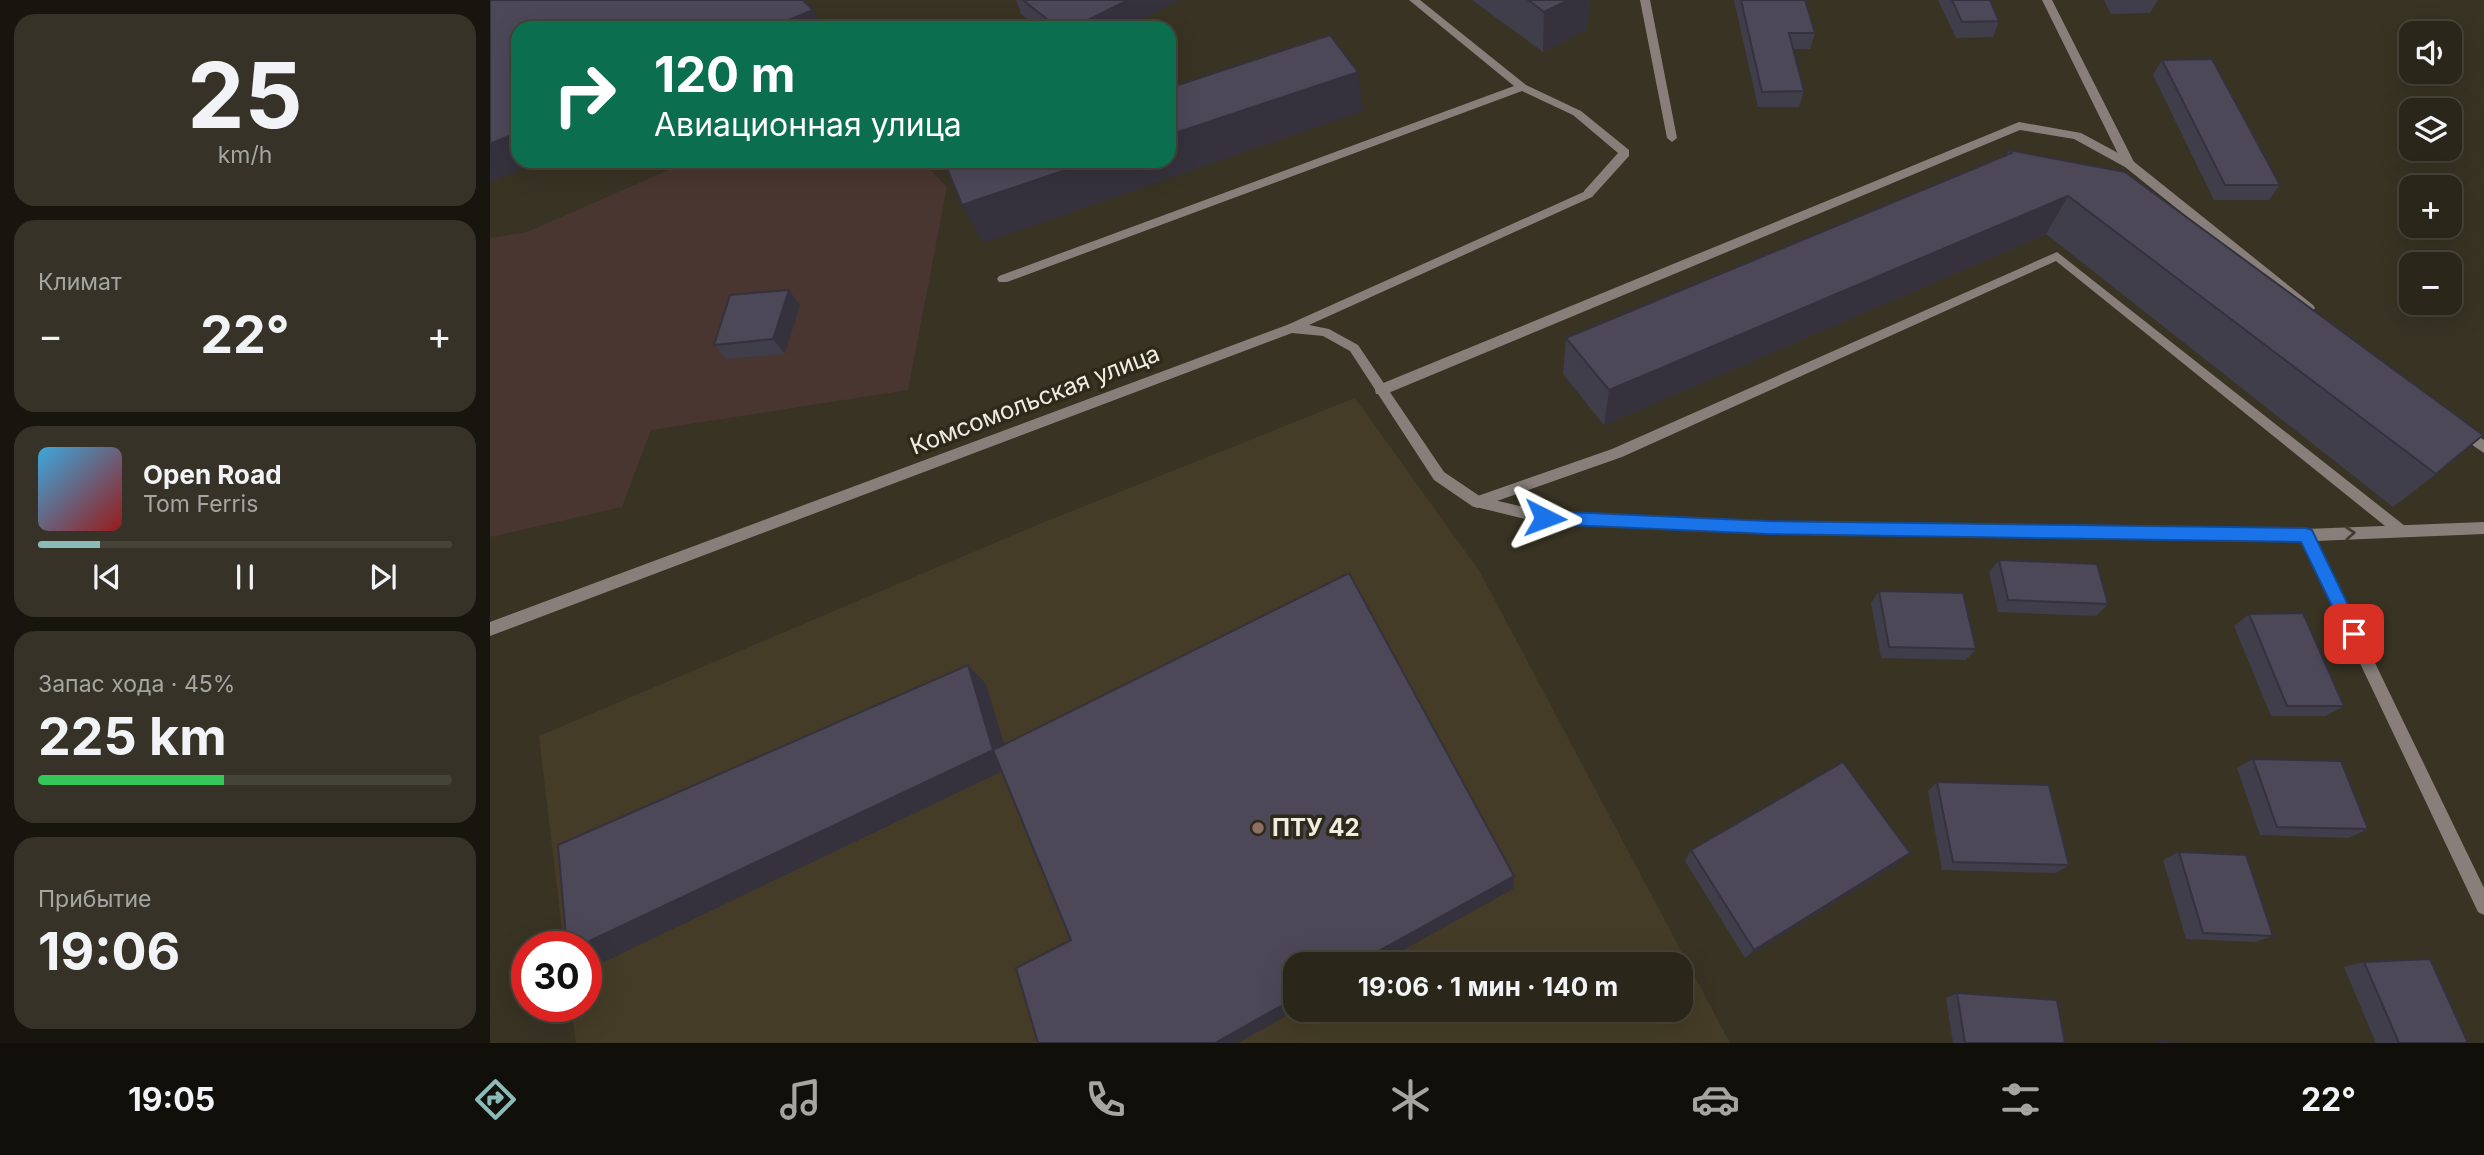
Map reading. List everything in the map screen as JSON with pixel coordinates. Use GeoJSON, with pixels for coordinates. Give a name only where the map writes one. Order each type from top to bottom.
{"type":"FeatureCollection","features":[{"type":"Feature","properties":{"kind":"street"},"geometry":{"type":"LineString","coordinates":[[1414,0],[1522,87]]}},
{"type":"Feature","properties":{"kind":"street"},"geometry":{"type":"LineString","coordinates":[[1645,0],[1672,138]]}},
{"type":"Feature","properties":{"kind":"street"},"geometry":{"type":"LineString","coordinates":[[2047,0],[2129,164]]}},
{"type":"Feature","properties":{"kind":"street"},"geometry":{"type":"LineString","coordinates":[[1003,279],[1522,87]]}},
{"type":"Feature","properties":{"kind":"street","name":"Комсомольская улица"},"geometry":{"type":"LineString","coordinates":[[490,629],[1291,328],[1588,194],[1625,153],[1577,113],[1522,87]]}},
{"type":"Feature","properties":{"kind":"street"},"geometry":{"type":"LineString","coordinates":[[1381,390],[2019,126],[2077,136],[2129,164],[2323,319]]}},
{"type":"Feature","properties":{"kind":"street"},"geometry":{"type":"LineString","coordinates":[[1477,502],[1617,453],[2057,256],[2400,530]]}},
{"type":"Feature","properties":{"kind":"street"},"geometry":{"type":"LineString","coordinates":[[1291,328],[1325,332],[1354,348],[1439,476],[1477,502],[1545,518],[1768,527],[2306,535],[2484,528]]}},
{"type":"Feature","properties":{"kind":"street"},"geometry":{"type":"LineString","coordinates":[[2452,423],[2484,449]]}},
{"type":"Feature","properties":{"kind":"street"},"geometry":{"type":"LineString","coordinates":[[2306,535],[2484,906]]}},
{"type":"Feature","properties":{"kind":"shaded area"},"geometry":{"type":"Polygon","coordinates":[[[673,168],[928,168],[947,187],[908,390],[651,430],[622,507],[490,537],[490,238],[527,232],[673,168]]]}},
{"type":"Feature","properties":{"kind":"shaded area"},"geometry":{"type":"Polygon","coordinates":[[[1355,398],[1480,572],[1682,952],[1283,952],[1283,1022],[1693,1022],[1693,973],[1730,1043],[576,1043],[573,1022],[602,1022],[602,931],[562,931],[539,736],[1037,525],[1355,398]]]}},
{"type":"Feature","properties":{"kind":"building"},"geometry":{"type":"Polygon","coordinates":[[[490,0],[803,0],[813,10],[786,21],[511,21],[511,135],[490,144],[490,0]]]}},
{"type":"Feature","properties":{"kind":"building"},"geometry":{"type":"Polygon","coordinates":[[[1023,0],[1128,0],[1086,21],[1049,21],[1023,0]]]}},
{"type":"Feature","properties":{"kind":"building"},"geometry":{"type":"Polygon","coordinates":[[[1528,0],[1568,0],[1544,12],[1528,0]]]}},
{"type":"Feature","properties":{"kind":"building"},"geometry":{"type":"Polygon","coordinates":[[[1741,0],[1805,0],[1815,33],[1789,33],[1804,91],[1762,92],[1741,0]]]}},
{"type":"Feature","properties":{"kind":"building"},"geometry":{"type":"Polygon","coordinates":[[[1952,0],[1990,0],[1999,21],[1962,22],[1952,0]]]}},
{"type":"Feature","properties":{"kind":"building"},"geometry":{"type":"Polygon","coordinates":[[[1330,35],[1358,72],[1176,133],[1176,86],[1330,35]]]}},
{"type":"Feature","properties":{"kind":"building"},"geometry":{"type":"Polygon","coordinates":[[[2212,59],[2280,185],[2225,185],[2162,60],[2212,59]]]}},
{"type":"Feature","properties":{"kind":"building"},"geometry":{"type":"Polygon","coordinates":[[[2009,150],[2125,172],[2483,435],[2436,474],[2068,196],[1609,390],[1566,338],[2012,153],[2009,150]]]}},
{"type":"Feature","properties":{"kind":"building"},"geometry":{"type":"Polygon","coordinates":[[[947,168],[1071,168],[962,205],[947,168]]]}},
{"type":"Feature","properties":{"kind":"building"},"geometry":{"type":"Polygon","coordinates":[[[789,290],[773,339],[714,345],[730,295],[789,290]]]}},
{"type":"Feature","properties":{"kind":"building"},"geometry":{"type":"Polygon","coordinates":[[[1999,560],[2097,564],[2108,604],[2008,600],[1999,560]]]}},
{"type":"Feature","properties":{"kind":"building","name":"ПТУ 42"},"geometry":{"type":"Polygon","coordinates":[[[1349,573],[1514,876],[1377,952],[1283,952],[1283,1005],[1215,1043],[1038,1043],[1016,968],[1071,940],[993,750],[1349,573]]]}},
{"type":"Feature","properties":{"kind":"building"},"geometry":{"type":"Polygon","coordinates":[[[1879,591],[1963,593],[1976,649],[1889,647],[1879,591]]]}},
{"type":"Feature","properties":{"kind":"building"},"geometry":{"type":"Polygon","coordinates":[[[2303,613],[2344,706],[2287,706],[2249,614],[2303,613]]]}},
{"type":"Feature","properties":{"kind":"building"},"geometry":{"type":"Polygon","coordinates":[[[968,665],[993,750],[602,935],[602,931],[566,931],[558,845],[968,665]]]}},
{"type":"Feature","properties":{"kind":"building"},"geometry":{"type":"Polygon","coordinates":[[[2253,759],[2341,761],[2368,829],[2277,827],[2253,759]]]}},
{"type":"Feature","properties":{"kind":"building"},"geometry":{"type":"Polygon","coordinates":[[[1843,762],[1910,853],[1754,950],[1691,850],[1843,762]]]}},
{"type":"Feature","properties":{"kind":"building"},"geometry":{"type":"Polygon","coordinates":[[[1937,782],[2049,785],[2069,865],[1953,862],[1937,782]]]}},
{"type":"Feature","properties":{"kind":"building"},"geometry":{"type":"Polygon","coordinates":[[[2179,852],[2246,855],[2273,936],[2203,933],[2179,852]]]}},
{"type":"Feature","properties":{"kind":"building"},"geometry":{"type":"Polygon","coordinates":[[[2430,959],[2468,1043],[2399,1043],[2364,962],[2430,959]]]}},
{"type":"Feature","properties":{"kind":"building"},"geometry":{"type":"Polygon","coordinates":[[[1957,993],[2057,1000],[2065,1043],[1965,1043],[1957,993]]]}},
{"type":"Feature","properties":{"kind":"place","name":"ПТУ 42"},"geometry":{"type":"Point","coordinates":[1258,828]}},
{"type":"Feature","properties":{"kind":"route"},"geometry":{"type":"LineString","coordinates":[[1545,518],[1768,527],[2306,535],[2354,634]]}}]}
